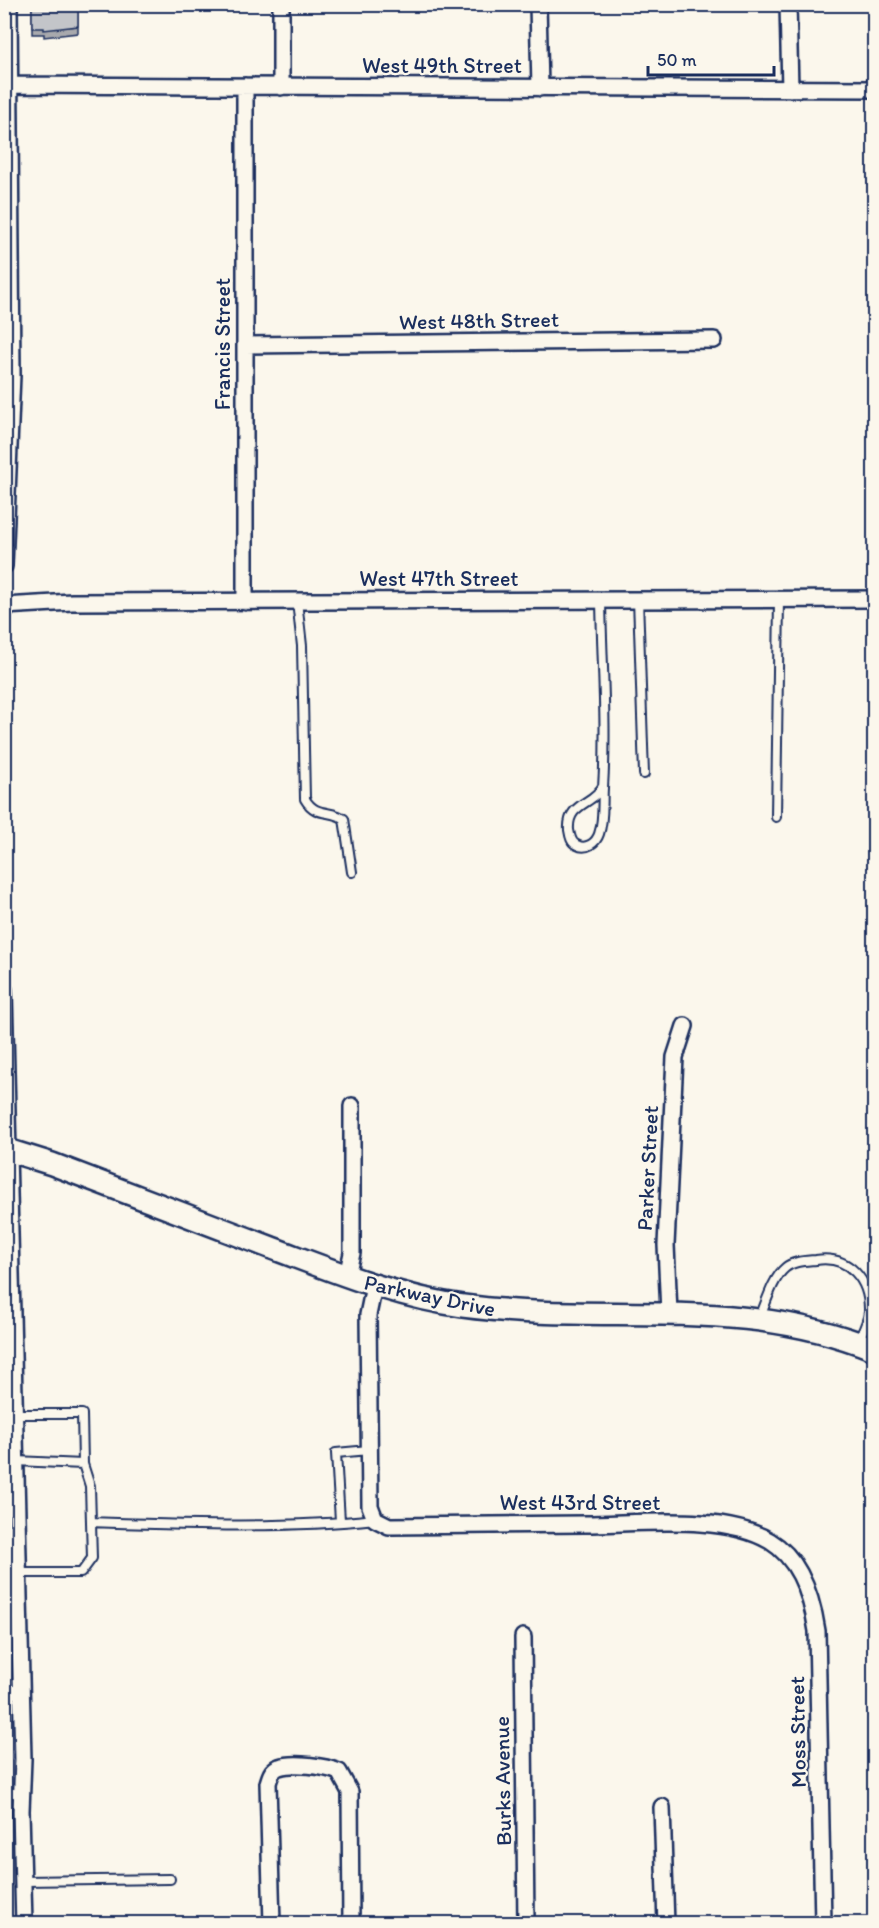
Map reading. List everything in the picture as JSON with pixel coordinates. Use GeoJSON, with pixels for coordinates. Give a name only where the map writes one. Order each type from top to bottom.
{"type":"FeatureCollection","features":[{"type":"Feature","properties":{"kind":"street"},"geometry":{"type":"LineString","coordinates":[[4,566],[12,375],[9,4]]}},
{"type":"Feature","properties":{"kind":"street"},"geometry":{"type":"LineString","coordinates":[[281,4],[281,87]]}},
{"type":"Feature","properties":{"kind":"street"},"geometry":{"type":"LineString","coordinates":[[538,4],[540,88]]}},
{"type":"Feature","properties":{"kind":"street"},"geometry":{"type":"LineString","coordinates":[[788,4],[790,89]]}},
{"type":"Feature","properties":{"kind":"street","name":"West 49th Street"},"geometry":{"type":"LineString","coordinates":[[10,85],[874,88]]}},
{"type":"Feature","properties":{"kind":"street","name":"Francis Street"},"geometry":{"type":"LineString","coordinates":[[245,86],[245,602]]}},
{"type":"Feature","properties":{"kind":"street","name":"West 48th Street"},"geometry":{"type":"LineString","coordinates":[[245,345],[714,340]]}},
{"type":"Feature","properties":{"kind":"street","name":"West 47th Street"},"geometry":{"type":"LineString","coordinates":[[4,606],[72,602],[874,599]]}},
{"type":"Feature","properties":{"kind":"street"},"geometry":{"type":"LineString","coordinates":[[4,990],[15,1414],[10,1461],[19,1573],[24,1923]]}},
{"type":"Feature","properties":{"kind":"street","name":"Parker Street"},"geometry":{"type":"LineString","coordinates":[[669,1313],[666,1245],[675,1057],[685,1026]]}},
{"type":"Feature","properties":{"kind":"street"},"geometry":{"type":"LineString","coordinates":[[347,1276],[352,1253],[352,1106]]}},
{"type":"Feature","properties":{"kind":"street","name":"Parkway Drive"},"geometry":{"type":"LineString","coordinates":[[7,1150],[52,1164],[374,1286],[460,1306],[506,1311],[669,1313],[759,1318],[800,1326],[866,1346]]}},
{"type":"Feature","properties":{"kind":"street"},"geometry":{"type":"LineString","coordinates":[[374,1286],[368,1315],[370,1506],[375,1519]]}},
{"type":"Feature","properties":{"kind":"street","name":"West 43rd Street"},"geometry":{"type":"LineString","coordinates":[[375,1519],[389,1526],[701,1524],[753,1534],[781,1550]]}},
{"type":"Feature","properties":{"kind":"street","name":"Moss Street"},"geometry":{"type":"LineString","coordinates":[[781,1550],[797,1569],[805,1585],[817,1630],[823,1923]]}},
{"type":"Feature","properties":{"kind":"street","name":"Burks Avenue"},"geometry":{"type":"LineString","coordinates":[[523,1637],[526,1923]]}},
{"type":"Feature","properties":{"kind":"street"},"geometry":{"type":"LineString","coordinates":[[272,1923],[268,1783],[271,1772],[278,1767],[318,1766],[339,1772],[350,1792],[351,1923]]}},
{"type":"Feature","properties":{"kind":"street"},"geometry":{"type":"LineString","coordinates":[[662,1807],[666,1923]]}},
{"type":"Feature","properties":{"kind":"lane"},"geometry":{"type":"LineString","coordinates":[[638,599],[644,774]]}},
{"type":"Feature","properties":{"kind":"lane"},"geometry":{"type":"LineString","coordinates":[[776,817],[779,599]]}},
{"type":"Feature","properties":{"kind":"lane"},"geometry":{"type":"LineString","coordinates":[[601,600],[603,786],[599,833],[590,845],[581,847],[574,844],[570,836],[570,818],[573,810],[595,796],[603,786]]}},
{"type":"Feature","properties":{"kind":"lane"},"geometry":{"type":"LineString","coordinates":[[297,601],[305,714],[305,799],[319,813],[344,819],[352,872]]}},
{"type":"Feature","properties":{"kind":"lane"},"geometry":{"type":"LineString","coordinates":[[759,1318],[784,1269],[797,1262],[820,1259],[838,1262],[853,1267],[862,1279],[868,1296],[866,1346]]}},
{"type":"Feature","properties":{"kind":"lane"},"geometry":{"type":"LineString","coordinates":[[15,1414],[81,1414],[82,1464],[90,1486],[92,1558],[81,1573],[19,1573]]}},
{"type":"Feature","properties":{"kind":"lane"},"geometry":{"type":"LineString","coordinates":[[339,1521],[336,1453],[369,1450]]}},
{"type":"Feature","properties":{"kind":"lane"},"geometry":{"type":"LineString","coordinates":[[10,1461],[82,1464]]}},
{"type":"Feature","properties":{"kind":"lane"},"geometry":{"type":"LineString","coordinates":[[91,1522],[190,1526],[375,1519]]}},
{"type":"Feature","properties":{"kind":"lane"},"geometry":{"type":"LineString","coordinates":[[4,1690],[22,1690]]}},
{"type":"Feature","properties":{"kind":"lane"},"geometry":{"type":"LineString","coordinates":[[4,1792],[22,1794]]}},
{"type":"Feature","properties":{"kind":"lane"},"geometry":{"type":"LineString","coordinates":[[23,1881],[170,1879]]}},
{"type":"Feature","properties":{"kind":"shaded area"},"geometry":{"type":"Polygon","coordinates":[[[4,1642],[6,1923],[5,1924],[4,1642]]]}},
{"type":"Feature","properties":{"kind":"building"},"geometry":{"type":"Polygon","coordinates":[[[32,4],[78,4],[78,26],[44,30],[44,28],[32,28],[32,4]]]}}]}
